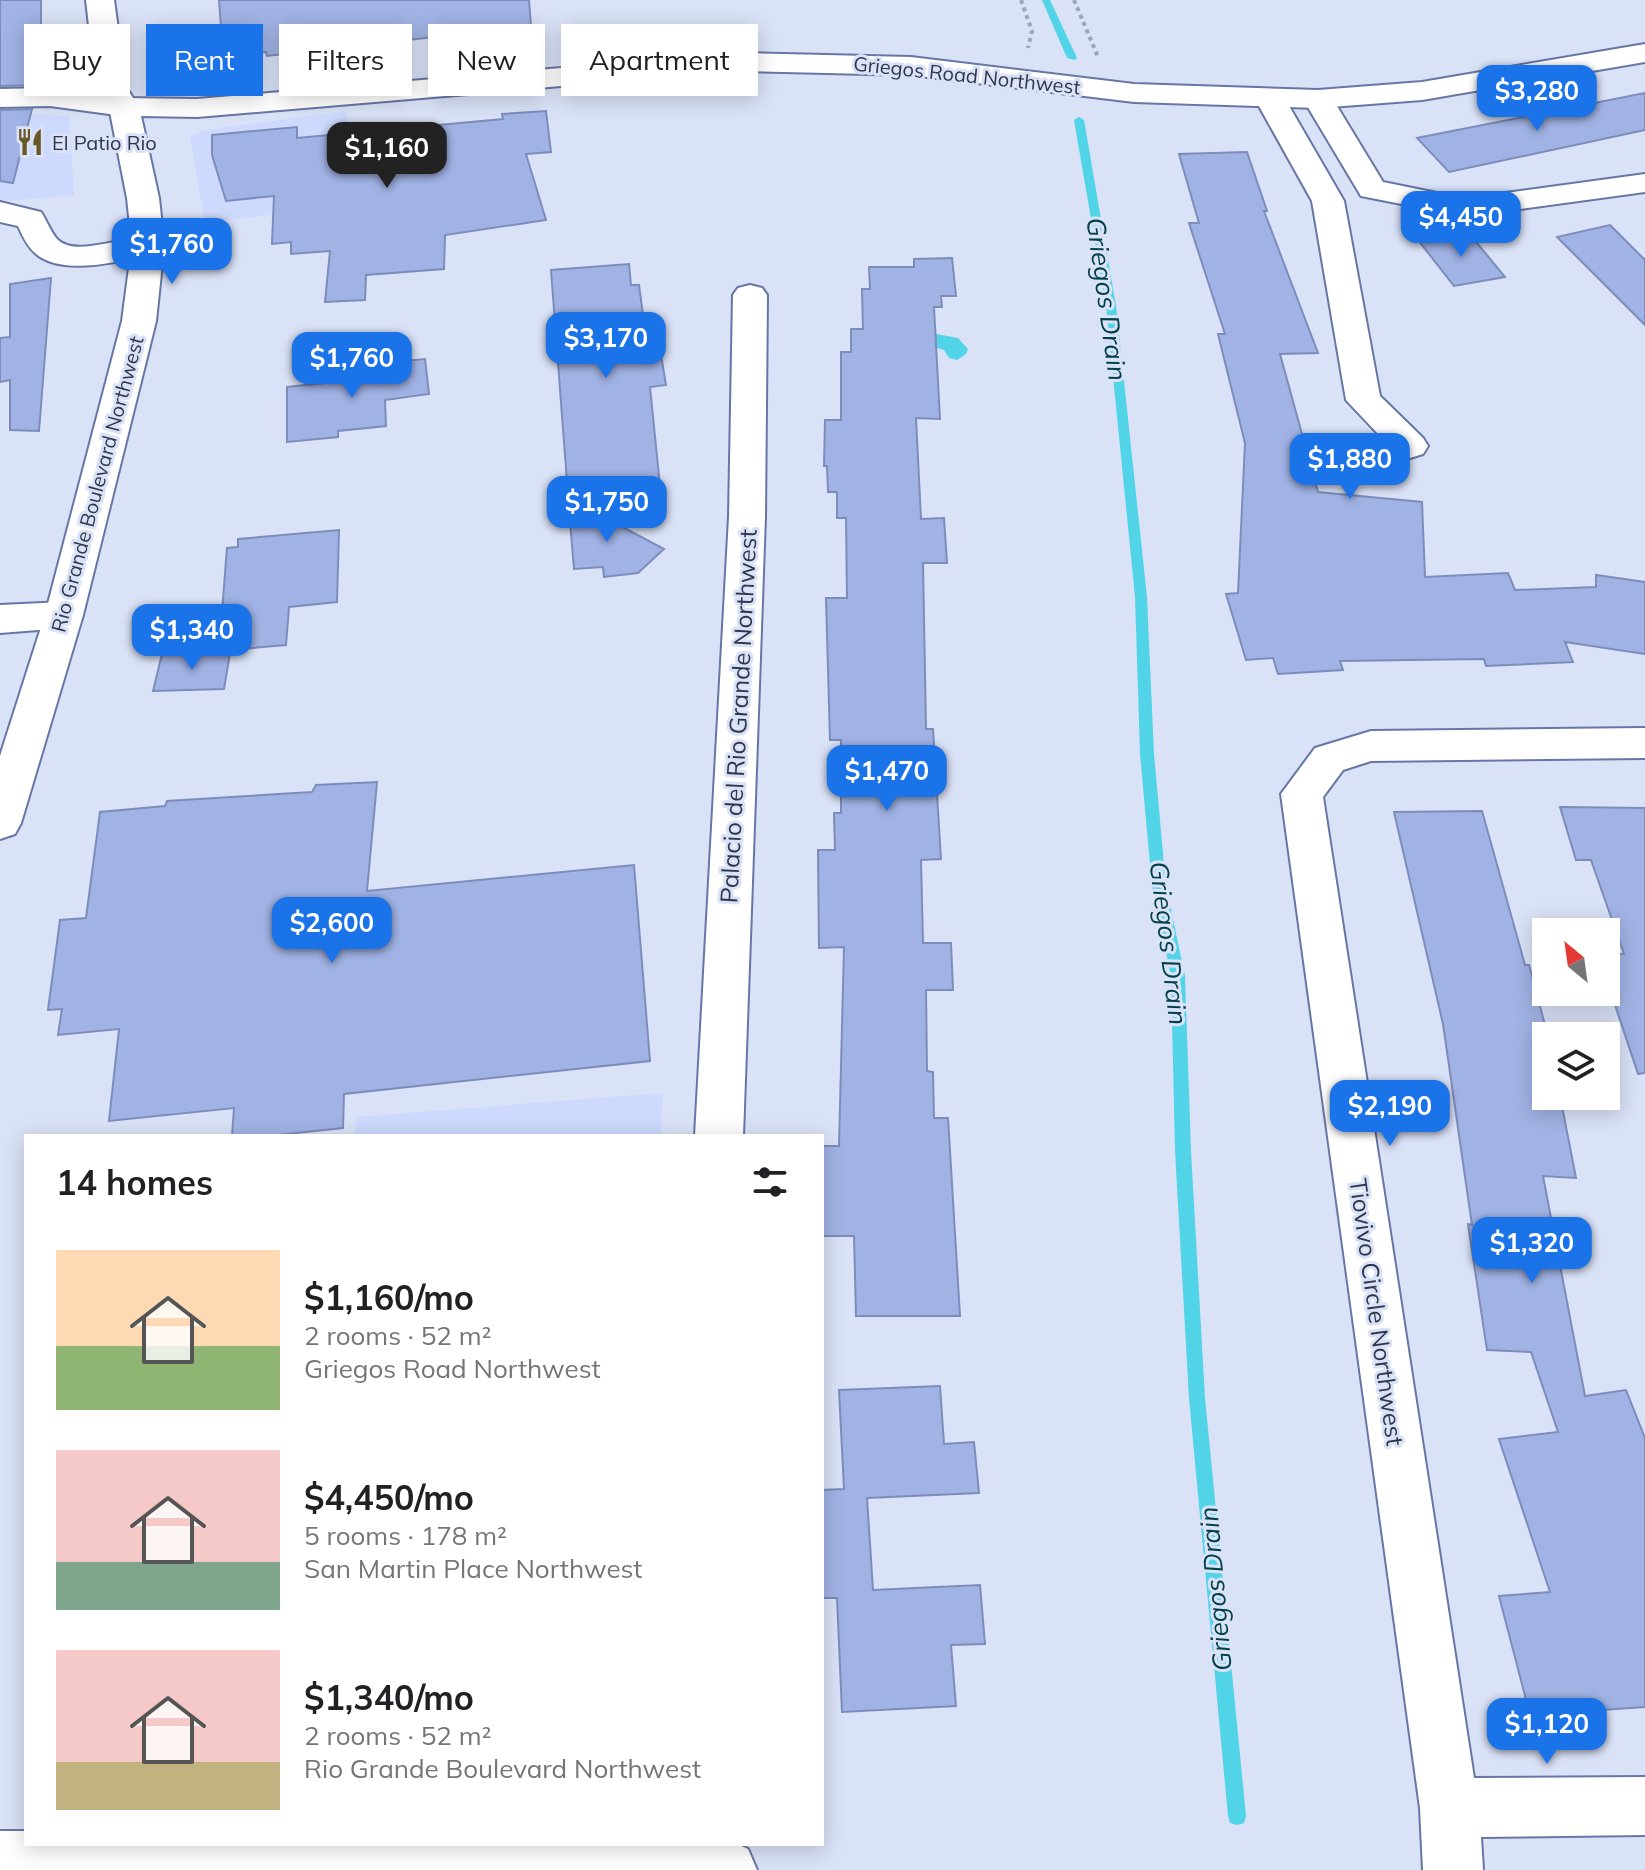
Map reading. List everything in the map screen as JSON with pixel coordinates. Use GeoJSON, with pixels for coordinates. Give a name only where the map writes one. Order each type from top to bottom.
{"type":"FeatureCollection","features":[{"type":"Feature","properties":{"kind":"street","name":"Rio Grande Boulevard Northwest"},"geometry":{"type":"LineString","coordinates":[[0,823],[64,615],[139,321],[148,245],[143,198],[124,107],[111,87],[100,0]]}},
{"type":"Feature","properties":{"kind":"street","name":"Griegos Road Northwest"},"geometry":{"type":"LineString","coordinates":[[0,98],[50,97],[124,107],[197,108],[738,62],[911,66],[1113,91],[1318,99],[1422,91],[1645,53]]}},
{"type":"Feature","properties":{"kind":"street"},"geometry":{"type":"LineString","coordinates":[[1270,99],[1328,201],[1363,400],[1410,446]]}},
{"type":"Feature","properties":{"kind":"street"},"geometry":{"type":"LineString","coordinates":[[1318,99],[1372,189],[1442,203],[1505,202],[1645,183]]}},
{"type":"Feature","properties":{"kind":"street"},"geometry":{"type":"LineString","coordinates":[[0,212],[30,219],[47,247],[63,254],[84,256],[148,245]]}},
{"type":"Feature","properties":{"kind":"street","name":"Palacio del Rio Grande Northwest"},"geometry":{"type":"LineString","coordinates":[[719,1134],[747,517],[750,295]]}},
{"type":"Feature","properties":{"kind":"street"},"geometry":{"type":"LineString","coordinates":[[0,619],[64,615]]}},
{"type":"Feature","properties":{"kind":"street","name":"Tiovivo Circle Northwest"},"geometry":{"type":"LineString","coordinates":[[1453,1870],[1449,1808],[1302,794],[1329,759],[1371,746],[1645,743]]}},
{"type":"Feature","properties":{"kind":"street"},"geometry":{"type":"LineString","coordinates":[[1449,1808],[1645,1806]]}},
{"type":"Feature","properties":{"kind":"street"},"geometry":{"type":"LineString","coordinates":[[0,1861],[694,1861]]}},
{"type":"Feature","properties":{"kind":"path"},"geometry":{"type":"LineString","coordinates":[[1019,79],[1032,31],[1021,0]]}},
{"type":"Feature","properties":{"kind":"path"},"geometry":{"type":"LineString","coordinates":[[1074,0],[1113,91]]}},
{"type":"Feature","properties":{"kind":"shaded area"},"geometry":{"type":"Polygon","coordinates":[[[347,111],[348,205],[205,223],[190,136],[205,130],[347,111]]]}},
{"type":"Feature","properties":{"kind":"shaded area"},"geometry":{"type":"Polygon","coordinates":[[[0,113],[69,116],[74,196],[0,201],[0,113]]]}},
{"type":"Feature","properties":{"kind":"shaded area"},"geometry":{"type":"Polygon","coordinates":[[[663,1093],[661,1134],[355,1134],[356,1117],[663,1093]]]}},
{"type":"Feature","properties":{"kind":"water"},"geometry":{"type":"Polygon","coordinates":[[[931,333],[958,338],[968,349],[966,354],[957,360],[949,358],[944,350],[934,347],[931,333]]]}},
{"type":"Feature","properties":{"kind":"building"},"geometry":{"type":"Polygon","coordinates":[[[0,0],[41,0],[41,24],[24,24],[24,85],[0,86],[0,0]]]}},
{"type":"Feature","properties":{"kind":"building"},"geometry":{"type":"Polygon","coordinates":[[[219,0],[529,0],[531,24],[428,24],[428,38],[412,40],[412,24],[279,24],[279,55],[267,56],[263,52],[263,24],[221,24],[219,0]]]}},
{"type":"Feature","properties":{"kind":"building"},"geometry":{"type":"Polygon","coordinates":[[[1645,93],[1645,130],[1449,172],[1417,138],[1645,93]]]}},
{"type":"Feature","properties":{"kind":"building"},"geometry":{"type":"Polygon","coordinates":[[[32,109],[13,183],[0,181],[0,110],[32,109]]]}},
{"type":"Feature","properties":{"kind":"building"},"geometry":{"type":"Polygon","coordinates":[[[546,111],[551,152],[526,154],[546,220],[445,235],[444,269],[366,275],[365,300],[325,302],[330,251],[291,254],[291,242],[272,244],[274,196],[226,201],[212,155],[212,135],[297,127],[297,138],[503,119],[502,114],[546,111]]]}},
{"type":"Feature","properties":{"kind":"building"},"geometry":{"type":"Polygon","coordinates":[[[1247,152],[1267,211],[1264,211],[1318,353],[1280,354],[1318,492],[1422,502],[1425,577],[1508,573],[1515,590],[1596,587],[1596,575],[1645,582],[1645,654],[1565,642],[1573,662],[1486,666],[1484,659],[1340,661],[1343,670],[1278,674],[1273,658],[1246,660],[1226,594],[1238,593],[1245,443],[1218,334],[1225,334],[1189,223],[1199,223],[1179,154],[1247,152]]]}},
{"type":"Feature","properties":{"kind":"building"},"geometry":{"type":"Polygon","coordinates":[[[1610,225],[1645,260],[1645,325],[1557,237],[1610,225]]]}},
{"type":"Feature","properties":{"kind":"building"},"geometry":{"type":"Polygon","coordinates":[[[1468,232],[1505,277],[1454,286],[1418,240],[1468,232]]]}},
{"type":"Feature","properties":{"kind":"building"},"geometry":{"type":"Polygon","coordinates":[[[952,258],[956,296],[941,296],[942,307],[934,307],[940,419],[916,418],[921,519],[944,518],[947,563],[923,563],[926,729],[933,729],[941,859],[921,860],[923,943],[951,943],[953,990],[926,990],[927,1071],[933,1072],[934,1118],[948,1118],[960,1316],[856,1316],[854,1236],[824,1236],[824,1146],[839,1146],[844,947],[819,948],[818,850],[835,850],[834,813],[841,813],[841,740],[830,740],[826,598],[847,598],[846,518],[837,518],[837,492],[828,492],[827,466],[824,466],[825,420],[841,420],[841,352],[851,352],[851,329],[863,329],[862,289],[870,289],[869,267],[914,267],[914,259],[952,258]]]}},
{"type":"Feature","properties":{"kind":"building"},"geometry":{"type":"Polygon","coordinates":[[[629,264],[631,285],[639,285],[647,344],[659,343],[666,385],[650,387],[660,486],[568,495],[551,270],[629,264]]]}},
{"type":"Feature","properties":{"kind":"building"},"geometry":{"type":"Polygon","coordinates":[[[51,278],[39,431],[10,430],[10,380],[0,382],[0,338],[10,337],[10,284],[51,278]]]}},
{"type":"Feature","properties":{"kind":"building"},"geometry":{"type":"Polygon","coordinates":[[[425,359],[429,394],[385,400],[386,426],[338,431],[338,437],[287,442],[287,387],[353,380],[353,366],[425,359]]]}},
{"type":"Feature","properties":{"kind":"building"},"geometry":{"type":"Polygon","coordinates":[[[568,498],[664,549],[638,573],[604,577],[603,567],[574,569],[568,498]]]}},
{"type":"Feature","properties":{"kind":"building"},"geometry":{"type":"Polygon","coordinates":[[[339,530],[337,602],[289,607],[286,645],[219,651],[227,548],[238,547],[238,539],[339,530]]]}},
{"type":"Feature","properties":{"kind":"building"},"geometry":{"type":"Polygon","coordinates":[[[230,653],[224,689],[153,691],[162,654],[230,653]]]}},
{"type":"Feature","properties":{"kind":"building"},"geometry":{"type":"Polygon","coordinates":[[[377,782],[367,891],[634,865],[650,1061],[344,1094],[343,1128],[287,1134],[232,1134],[234,1108],[109,1121],[119,1029],[58,1035],[62,1009],[48,1010],[60,920],[86,918],[100,812],[165,806],[167,801],[312,792],[316,785],[377,782]]]}},
{"type":"Feature","properties":{"kind":"building"},"geometry":{"type":"Polygon","coordinates":[[[1560,807],[1645,808],[1645,1073],[1638,1074],[1615,1006],[1620,1006],[1620,954],[1624,954],[1620,943],[1620,918],[1611,918],[1591,860],[1576,860],[1560,807]]]}},
{"type":"Feature","properties":{"kind":"building"},"geometry":{"type":"Polygon","coordinates":[[[1482,811],[1525,965],[1529,965],[1532,1006],[1540,1006],[1544,1022],[1532,1022],[1532,1110],[1563,1110],[1576,1178],[1543,1176],[1585,1396],[1626,1390],[1645,1438],[1645,1707],[1530,1715],[1499,1596],[1550,1592],[1499,1439],[1558,1432],[1531,1352],[1487,1350],[1443,1024],[1394,812],[1482,811]]]}},
{"type":"Feature","properties":{"kind":"building"},"geometry":{"type":"Polygon","coordinates":[[[940,1386],[944,1444],[974,1442],[979,1493],[867,1498],[873,1590],[980,1585],[985,1644],[951,1645],[956,1706],[842,1712],[837,1598],[824,1598],[824,1490],[844,1489],[839,1390],[940,1386]]]}},
{"type":"Feature","properties":{"kind":"waterway","name":"Griegos Drain"},"geometry":{"type":"LineString","coordinates":[[1046,0],[1072,58]]}},
{"type":"Feature","properties":{"kind":"waterway","name":"Griegos Drain"},"geometry":{"type":"LineString","coordinates":[[1079,120],[1111,306],[1141,597],[1147,754],[1159,886],[1178,976],[1183,1151],[1197,1398],[1237,1816]]}},
{"type":"Feature","properties":{"kind":"place","name":"El Patio Rio"},"geometry":{"type":"Point","coordinates":[30,142]}}]}
